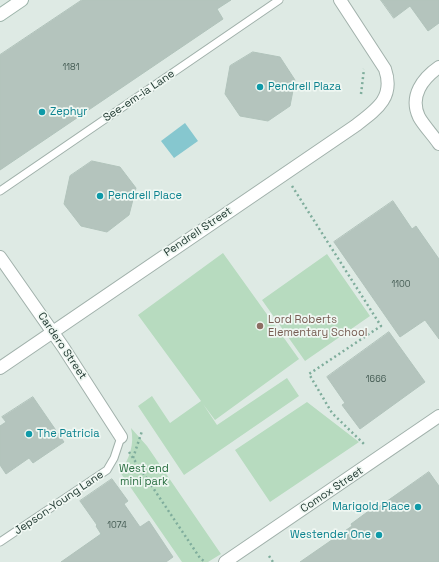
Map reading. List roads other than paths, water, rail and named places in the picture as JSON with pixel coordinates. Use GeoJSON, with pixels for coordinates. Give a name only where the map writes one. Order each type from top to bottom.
{"type":"FeatureCollection","features":[{"type":"Feature","properties":{"kind":"street"},"geometry":{"type":"LineString","coordinates":[[0,15],[22,0]]}},
{"type":"Feature","properties":{"kind":"street","name":"Pendrell Street"},"geometry":{"type":"LineString","coordinates":[[0,368],[374,112],[383,101],[387,90],[387,75],[384,65],[340,0]]}},
{"type":"Feature","properties":{"kind":"street"},"geometry":{"type":"LineString","coordinates":[[439,67],[426,78],[417,95],[416,108],[419,117],[439,144]]}},
{"type":"Feature","properties":{"kind":"street","name":"Cardero Street"},"geometry":{"type":"LineString","coordinates":[[0,257],[52,332],[121,437]]}},
{"type":"Feature","properties":{"kind":"street","name":"Comox Street"},"geometry":{"type":"LineString","coordinates":[[225,562],[439,416]]}},
{"type":"Feature","properties":{"kind":"lane","name":"See-em-ia Lane"},"geometry":{"type":"LineString","coordinates":[[0,191],[279,0]]}},
{"type":"Feature","properties":{"kind":"lane","name":"Jepson-Young Lane"},"geometry":{"type":"LineString","coordinates":[[0,542],[108,470],[121,437]]}},
{"type":"Feature","properties":{"kind":"water"},"geometry":{"type":"Polygon","coordinates":[[[185,123],[198,141],[174,158],[161,141],[185,123]]]}},
{"type":"Feature","properties":{"kind":"place","name":"Pendrell Plaza"},"geometry":{"type":"Point","coordinates":[260,87]}},
{"type":"Feature","properties":{"kind":"place","name":"Zephyr"},"geometry":{"type":"Point","coordinates":[42,112]}},
{"type":"Feature","properties":{"kind":"place","name":"Pendrell Place"},"geometry":{"type":"Point","coordinates":[100,196]}},
{"type":"Feature","properties":{"kind":"place","name":"Lord Roberts Elementary School"},"geometry":{"type":"Point","coordinates":[260,326]}},
{"type":"Feature","properties":{"kind":"place","name":"The Patricia"},"geometry":{"type":"Point","coordinates":[29,434]}},
{"type":"Feature","properties":{"kind":"place","name":"Marigold Place"},"geometry":{"type":"Point","coordinates":[418,507]}},
{"type":"Feature","properties":{"kind":"place","name":"Westender One"},"geometry":{"type":"Point","coordinates":[379,535]}},
{"type":"Feature","properties":{"kind":"park label","name":"West end mini park"},"geometry":{"type":"Point","coordinates":[144,475]}}]}
